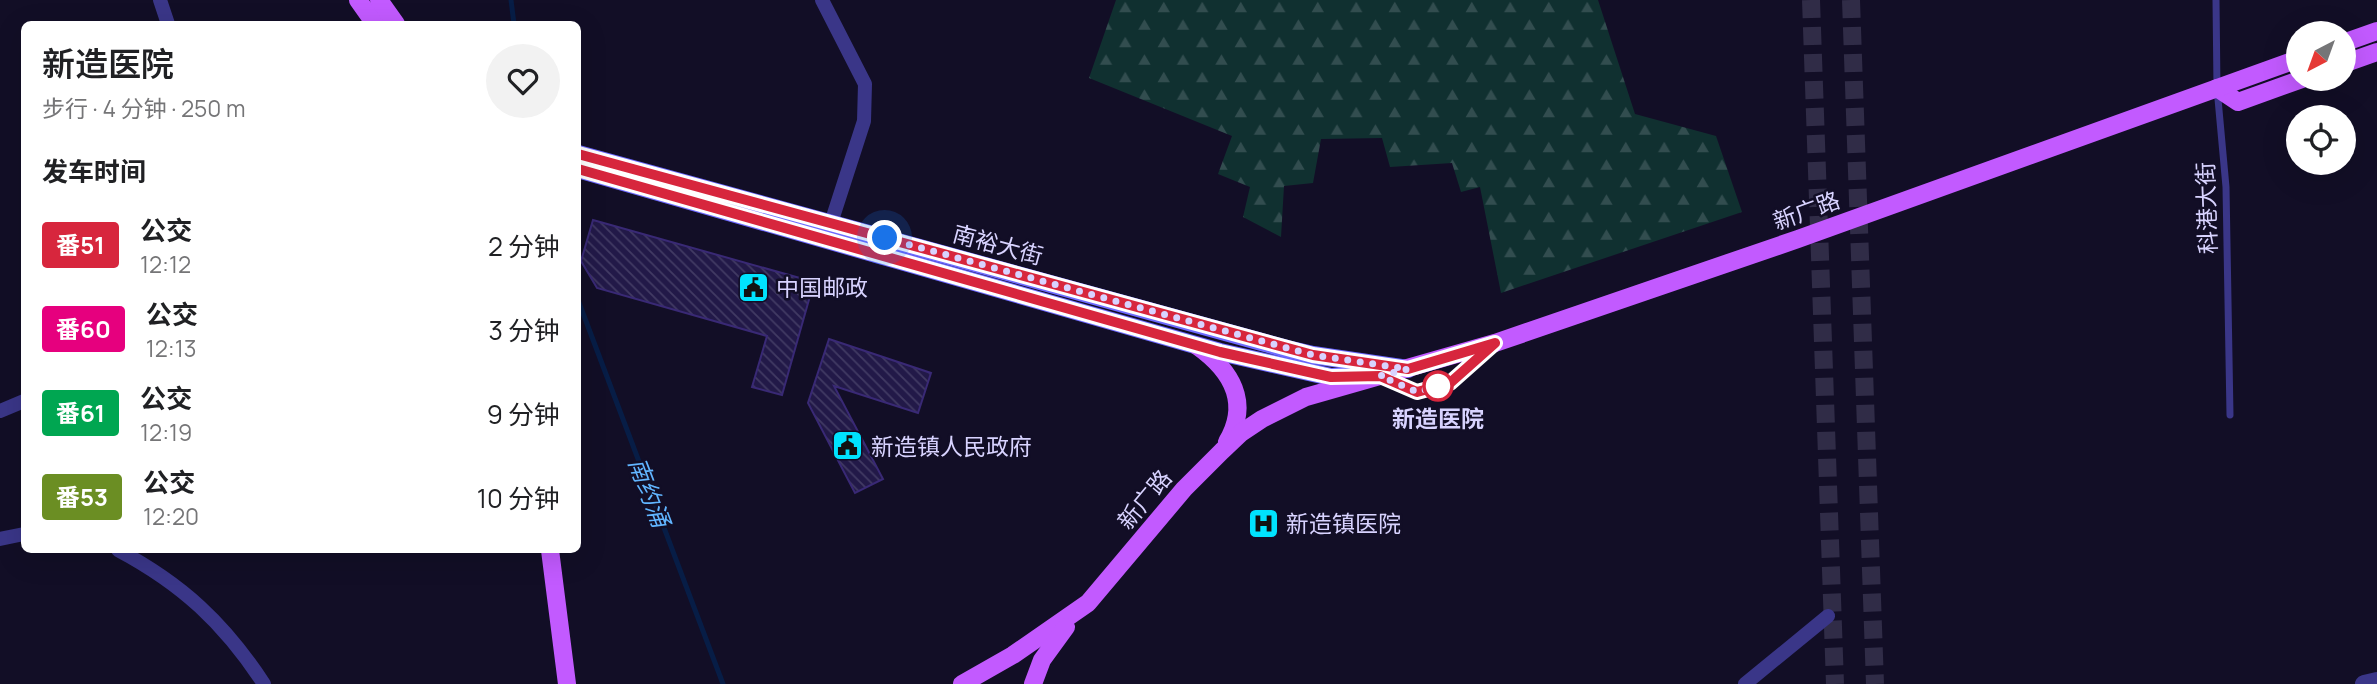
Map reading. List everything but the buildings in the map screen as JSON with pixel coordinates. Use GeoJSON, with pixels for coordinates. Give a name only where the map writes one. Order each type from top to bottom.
{"type":"FeatureCollection","features":[{"type":"Feature","properties":{"kind":"main road"},"geometry":{"type":"LineString","coordinates":[[358,0],[373,21]]}},
{"type":"Feature","properties":{"kind":"main road"},"geometry":{"type":"LineString","coordinates":[[379,0],[394,21]]}},
{"type":"Feature","properties":{"kind":"main road"},"geometry":{"type":"LineString","coordinates":[[2356,38],[2377,31]]}},
{"type":"Feature","properties":{"kind":"main road"},"geometry":{"type":"LineString","coordinates":[[2356,59],[2377,52]]}},
{"type":"Feature","properties":{"kind":"main road","name":"新广路"},"geometry":{"type":"LineString","coordinates":[[962,684],[1013,655],[1076,612],[1100,591],[1184,489],[1241,433],[1306,397],[1495,343],[1798,239],[2286,64]]}},
{"type":"Feature","properties":{"kind":"main road"},"geometry":{"type":"LineString","coordinates":[[2217,88],[2238,102],[2286,85]]}},
{"type":"Feature","properties":{"kind":"main road","name":"南裕大街"},"geometry":{"type":"LineString","coordinates":[[581,155],[1313,355],[1408,369]]}},
{"type":"Feature","properties":{"kind":"main road","name":"南裕大街"},"geometry":{"type":"LineString","coordinates":[[581,170],[1197,346],[1331,377],[1380,376]]}},
{"type":"Feature","properties":{"kind":"main road"},"geometry":{"type":"LineString","coordinates":[[1197,346],[1215,358],[1226,372],[1238,402],[1235,428],[1222,451]]}},
{"type":"Feature","properties":{"kind":"main road"},"geometry":{"type":"LineString","coordinates":[[550,553],[567,684]]}},
{"type":"Feature","properties":{"kind":"main road"},"geometry":{"type":"LineString","coordinates":[[1034,684],[1042,660],[1076,612]]}},
{"type":"Feature","properties":{"kind":"street"},"geometry":{"type":"LineString","coordinates":[[160,0],[167,21]]}},
{"type":"Feature","properties":{"kind":"street"},"geometry":{"type":"LineString","coordinates":[[822,0],[865,84],[864,121],[831,223]]}},
{"type":"Feature","properties":{"kind":"street"},"geometry":{"type":"LineString","coordinates":[[0,411],[21,402]]}},
{"type":"Feature","properties":{"kind":"street"},"geometry":{"type":"LineString","coordinates":[[0,539],[21,535]]}},
{"type":"Feature","properties":{"kind":"street"},"geometry":{"type":"LineString","coordinates":[[124,553],[148,566],[206,610],[246,657],[264,684]]}},
{"type":"Feature","properties":{"kind":"street"},"geometry":{"type":"LineString","coordinates":[[1745,684],[1828,616]]}},
{"type":"Feature","properties":{"kind":"street"},"geometry":{"type":"LineString","coordinates":[[2364,684],[2377,681]]}},
{"type":"Feature","properties":{"kind":"lane","name":"科港大街"},"geometry":{"type":"LineString","coordinates":[[2216,0],[2217,88],[2227,187],[2230,415]]}},
{"type":"Feature","properties":{"kind":"lane"},"geometry":{"type":"LineString","coordinates":[[1380,376],[1417,392],[1450,383],[1495,343]]}},
{"type":"Feature","properties":{"kind":"green space"},"geometry":{"type":"Polygon","coordinates":[[[1116,0],[1598,0],[1635,114],[1716,136],[1742,212],[1501,293],[1480,187],[1461,192],[1452,163],[1390,167],[1382,138],[1321,139],[1313,183],[1284,186],[1281,237],[1243,217],[1250,187],[1218,174],[1232,136],[1089,78],[1116,0]]]}},
{"type":"Feature","properties":{"kind":"waterway","name":"南约涌"},"geometry":{"type":"LineString","coordinates":[[511,0],[514,21]]}},
{"type":"Feature","properties":{"kind":"waterway","name":"南约涌"},"geometry":{"type":"LineString","coordinates":[[581,308],[723,684]]}},
{"type":"Feature","properties":{"kind":"tunnel"},"geometry":{"type":"LineString","coordinates":[[1811,0],[1835,684]]}},
{"type":"Feature","properties":{"kind":"tunnel"},"geometry":{"type":"LineString","coordinates":[[1851,0],[1875,684]]}},
{"type":"Feature","properties":{"kind":"bus line","name":"番51"},"geometry":{"type":"LineString","coordinates":[[581,155],[1313,355],[1408,369],[1495,343],[1450,383],[1417,392],[1380,376],[1331,377],[1308,373],[1220,352],[915,267],[581,170]]}},
{"type":"Feature","properties":{"kind":"place","name":"中国邮政"},"geometry":{"type":"Point","coordinates":[753,287]}},
{"type":"Feature","properties":{"kind":"place","name":"新造医院"},"geometry":{"type":"Point","coordinates":[1438,386]}},
{"type":"Feature","properties":{"kind":"place","name":"新造镇人民政府"},"geometry":{"type":"Point","coordinates":[848,446]}},
{"type":"Feature","properties":{"kind":"place","name":"新造镇医院"},"geometry":{"type":"Point","coordinates":[1263,523]}},
{"type":"Feature","properties":{"kind":"route"},"geometry":{"type":"LineString","coordinates":[[885,238],[1313,355],[1408,369],[1380,376],[1417,392],[1438,386]]}}]}
